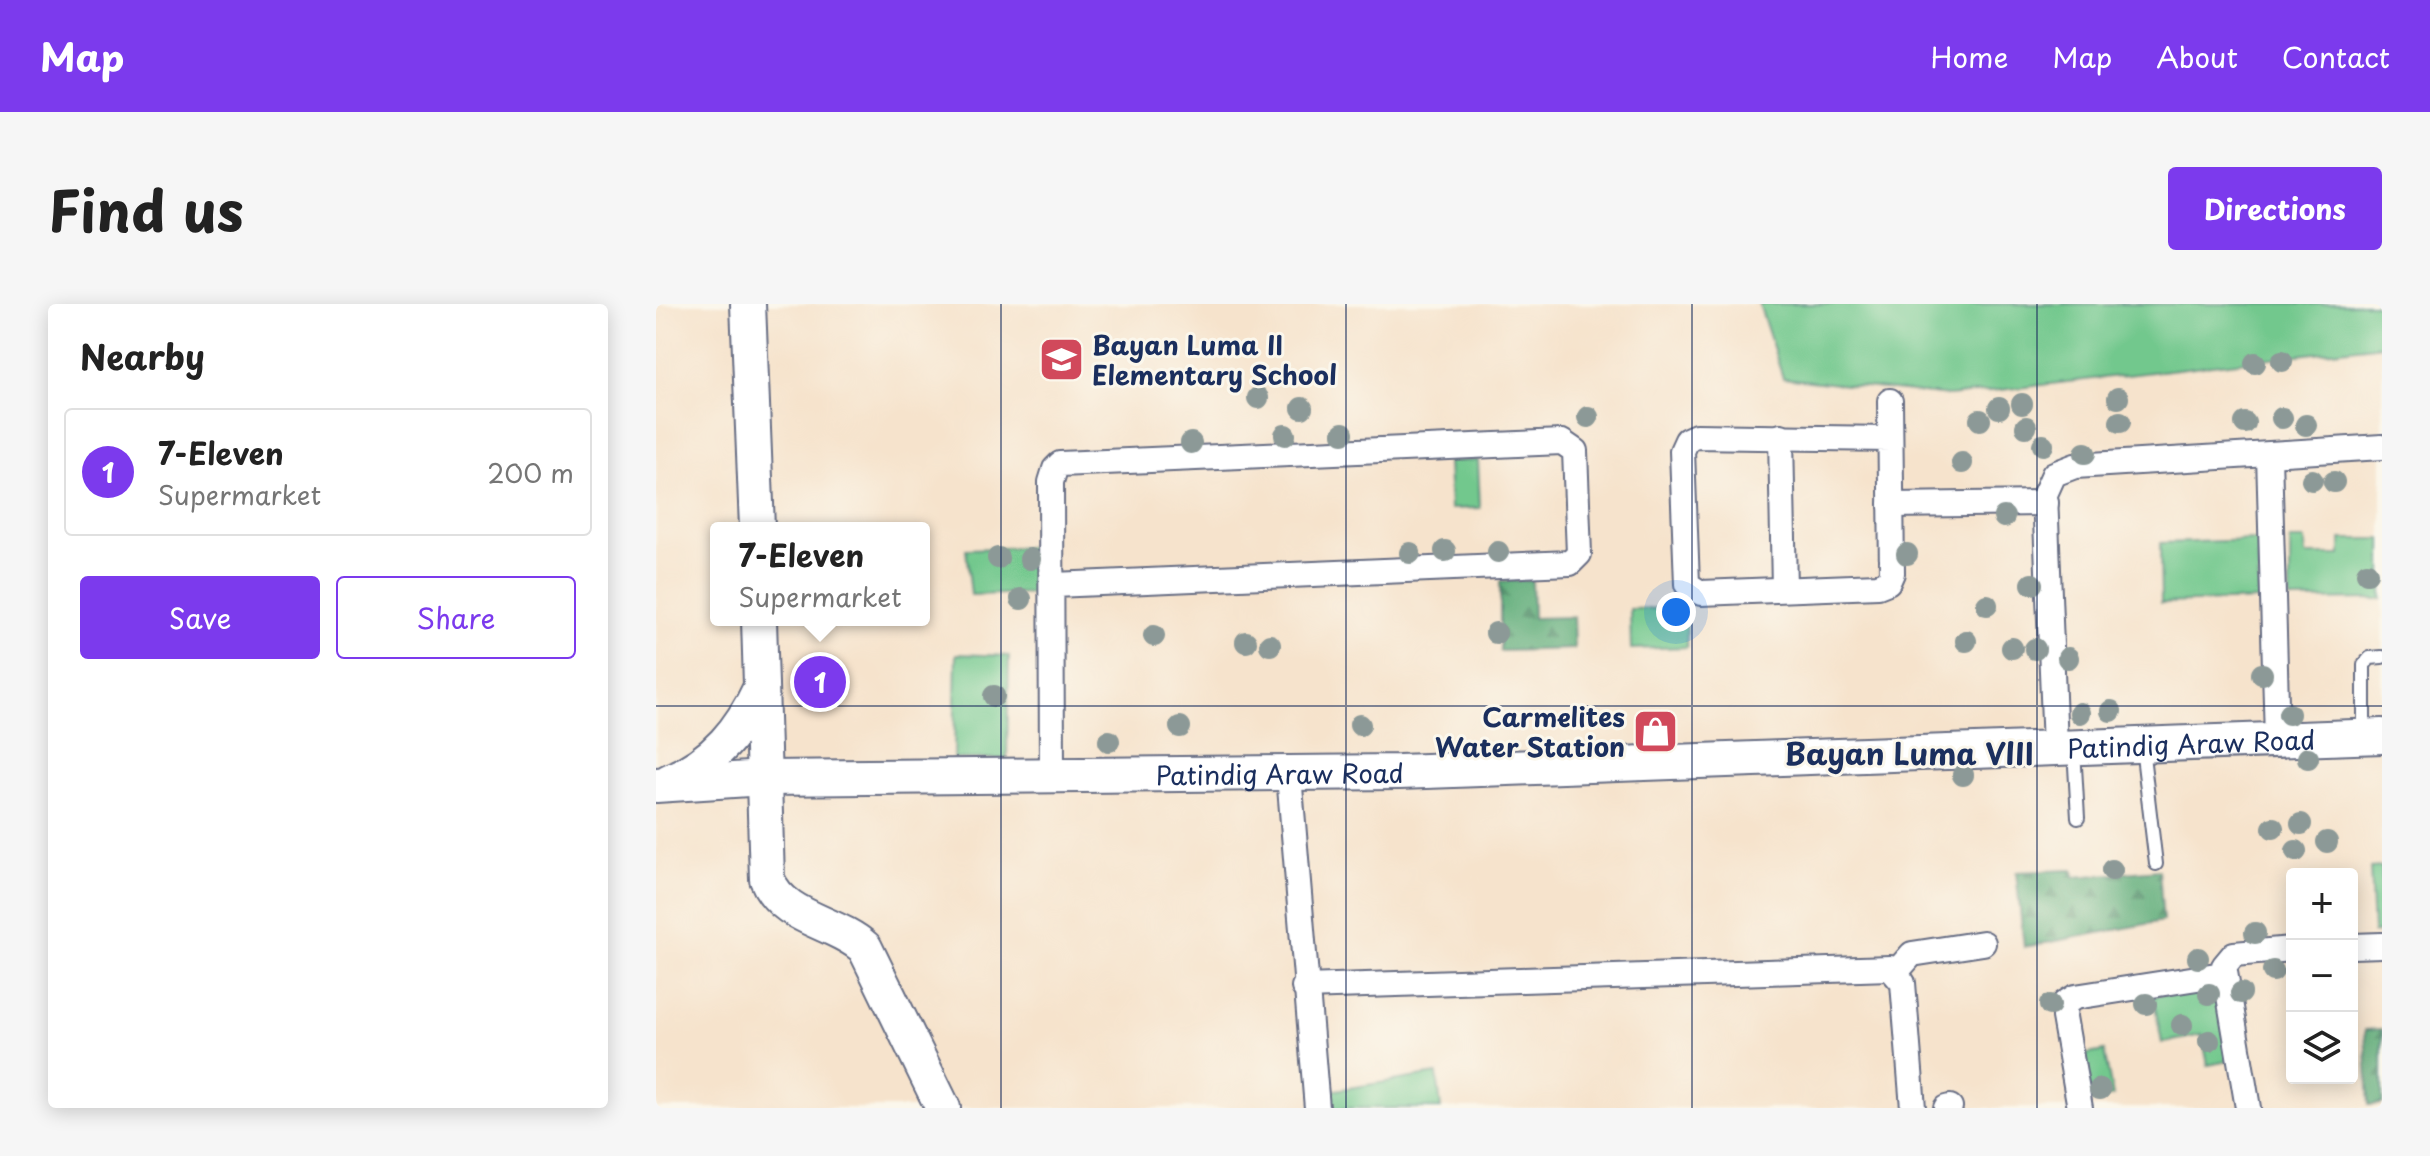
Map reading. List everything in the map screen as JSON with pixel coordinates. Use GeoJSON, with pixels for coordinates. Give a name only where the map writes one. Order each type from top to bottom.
{"type":"FeatureCollection","features":[{"type":"Feature","properties":{"kind":"main road"},"geometry":{"type":"LineString","coordinates":[[748,304],[757,522]]}},
{"type":"Feature","properties":{"kind":"main road"},"geometry":{"type":"LineString","coordinates":[[759,626],[766,867],[771,891],[782,904],[848,934],[865,948],[943,1108]]}},
{"type":"Feature","properties":{"kind":"main road"},"geometry":{"type":"LineString","coordinates":[[658,785],[693,770],[721,749],[743,721],[761,686]]}},
{"type":"Feature","properties":{"kind":"main road","name":"Patindig Araw Road"},"geometry":{"type":"LineString","coordinates":[[658,785],[764,778],[1289,775],[2373,736]]}},
{"type":"Feature","properties":{"kind":"street"},"geometry":{"type":"LineString","coordinates":[[1890,401],[1892,573],[1888,582],[1878,586],[1701,593],[1690,589],[1685,579],[1682,465],[1683,445],[1691,437],[1890,439]]}},
{"type":"Feature","properties":{"kind":"street"},"geometry":{"type":"LineString","coordinates":[[1781,436],[1784,589]]}},
{"type":"Feature","properties":{"kind":"street"},"geometry":{"type":"LineString","coordinates":[[1052,776],[1054,585],[1051,482],[1060,464],[1562,442],[1575,451],[1579,554],[1570,563],[1054,585]]}},
{"type":"Feature","properties":{"kind":"street"},"geometry":{"type":"LineString","coordinates":[[2064,746],[2046,503],[2050,480],[2067,467],[2382,447]]}},
{"type":"Feature","properties":{"kind":"street"},"geometry":{"type":"LineString","coordinates":[[2269,455],[2277,739]]}},
{"type":"Feature","properties":{"kind":"street"},"geometry":{"type":"LineString","coordinates":[[1891,505],[2046,503]]}},
{"type":"Feature","properties":{"kind":"street"},"geometry":{"type":"LineString","coordinates":[[1289,775],[1304,987],[1317,1108]]}},
{"type":"Feature","properties":{"kind":"street"},"geometry":{"type":"LineString","coordinates":[[1897,971],[1912,954],[1983,943]]}},
{"type":"Feature","properties":{"kind":"street"},"geometry":{"type":"LineString","coordinates":[[2358,946],[2382,945]]}},
{"type":"Feature","properties":{"kind":"street"},"geometry":{"type":"LineString","coordinates":[[2248,1108],[2223,974],[2228,959],[2234,954],[2286,950]]}},
{"type":"Feature","properties":{"kind":"street"},"geometry":{"type":"LineString","coordinates":[[1304,987],[1883,967],[1897,971],[1903,983],[1913,1108]]}},
{"type":"Feature","properties":{"kind":"street"},"geometry":{"type":"LineString","coordinates":[[2080,1108],[2064,1017],[2065,1003],[2075,997],[2223,974]]}},
{"type":"Feature","properties":{"kind":"lane"},"geometry":{"type":"LineString","coordinates":[[2373,736],[2364,665],[2370,658],[2382,657]]}},
{"type":"Feature","properties":{"kind":"lane"},"geometry":{"type":"LineString","coordinates":[[2142,743],[2156,864]]}},
{"type":"Feature","properties":{"kind":"lane"},"geometry":{"type":"LineString","coordinates":[[2064,746],[2078,818]]}},
{"type":"Feature","properties":{"kind":"green space"},"geometry":{"type":"Polygon","coordinates":[[[1759,304],[2382,304],[2382,345],[1949,396],[1783,378],[1759,304]]]}},
{"type":"Feature","properties":{"kind":"green space"},"geometry":{"type":"Polygon","coordinates":[[[1478,460],[1480,508],[1450,509],[1448,461],[1478,460]]]}},
{"type":"Feature","properties":{"kind":"green space"},"geometry":{"type":"Polygon","coordinates":[[[2341,539],[2382,539],[2382,599],[2290,600],[2290,540],[2305,540],[2306,555],[2341,555],[2341,539]]]}},
{"type":"Feature","properties":{"kind":"green space"},"geometry":{"type":"Polygon","coordinates":[[[2258,540],[2259,600],[2161,603],[2160,543],[2258,540]]]}},
{"type":"Feature","properties":{"kind":"green space"},"geometry":{"type":"Polygon","coordinates":[[[1042,547],[1043,593],[971,595],[966,549],[1042,547]]]}},
{"type":"Feature","properties":{"kind":"green space"},"geometry":{"type":"Polygon","coordinates":[[[1532,580],[1533,618],[1573,617],[1574,649],[1500,651],[1500,581],[1532,580]]]}},
{"type":"Feature","properties":{"kind":"green space"},"geometry":{"type":"Polygon","coordinates":[[[1686,608],[1687,647],[1631,649],[1630,609],[1686,608]]]}},
{"type":"Feature","properties":{"kind":"green space"},"geometry":{"type":"Polygon","coordinates":[[[956,654],[1009,656],[1007,759],[954,759],[956,654]]]}},
{"type":"Feature","properties":{"kind":"green space"},"geometry":{"type":"Polygon","coordinates":[[[2382,867],[2382,932],[2373,933],[2370,868],[2382,867]]]}},
{"type":"Feature","properties":{"kind":"green space"},"geometry":{"type":"Polygon","coordinates":[[[2073,870],[2074,877],[2159,870],[2163,921],[2024,947],[2016,872],[2073,870]]]}},
{"type":"Feature","properties":{"kind":"green space"},"geometry":{"type":"Polygon","coordinates":[[[2202,987],[2216,996],[2229,1061],[2208,1065],[2202,1035],[2162,1043],[2153,996],[2202,987]]]}},
{"type":"Feature","properties":{"kind":"green space"},"geometry":{"type":"Polygon","coordinates":[[[2382,1029],[2382,1104],[2369,1105],[2365,1030],[2382,1029]]]}},
{"type":"Feature","properties":{"kind":"green space"},"geometry":{"type":"Polygon","coordinates":[[[2104,1051],[2113,1096],[2092,1101],[2083,1055],[2104,1051]]]}},
{"type":"Feature","properties":{"kind":"green space"},"geometry":{"type":"Polygon","coordinates":[[[1437,1074],[1441,1108],[1332,1108],[1329,1091],[1437,1074]]]}},
{"type":"Feature","properties":{"kind":"place","name":"Bayan Luma II Elementary School"},"geometry":{"type":"Point","coordinates":[1061,359]}},
{"type":"Feature","properties":{"kind":"place","name":"7-Eleven"},"geometry":{"type":"Point","coordinates":[820,682]}},
{"type":"Feature","properties":{"kind":"place","name":"Carmelites Water Station"},"geometry":{"type":"Point","coordinates":[1656,731]}},
{"type":"Feature","properties":{"kind":"district","name":"Bayan Luma VIII"},"geometry":{"type":"Point","coordinates":[1909,752]}}]}
